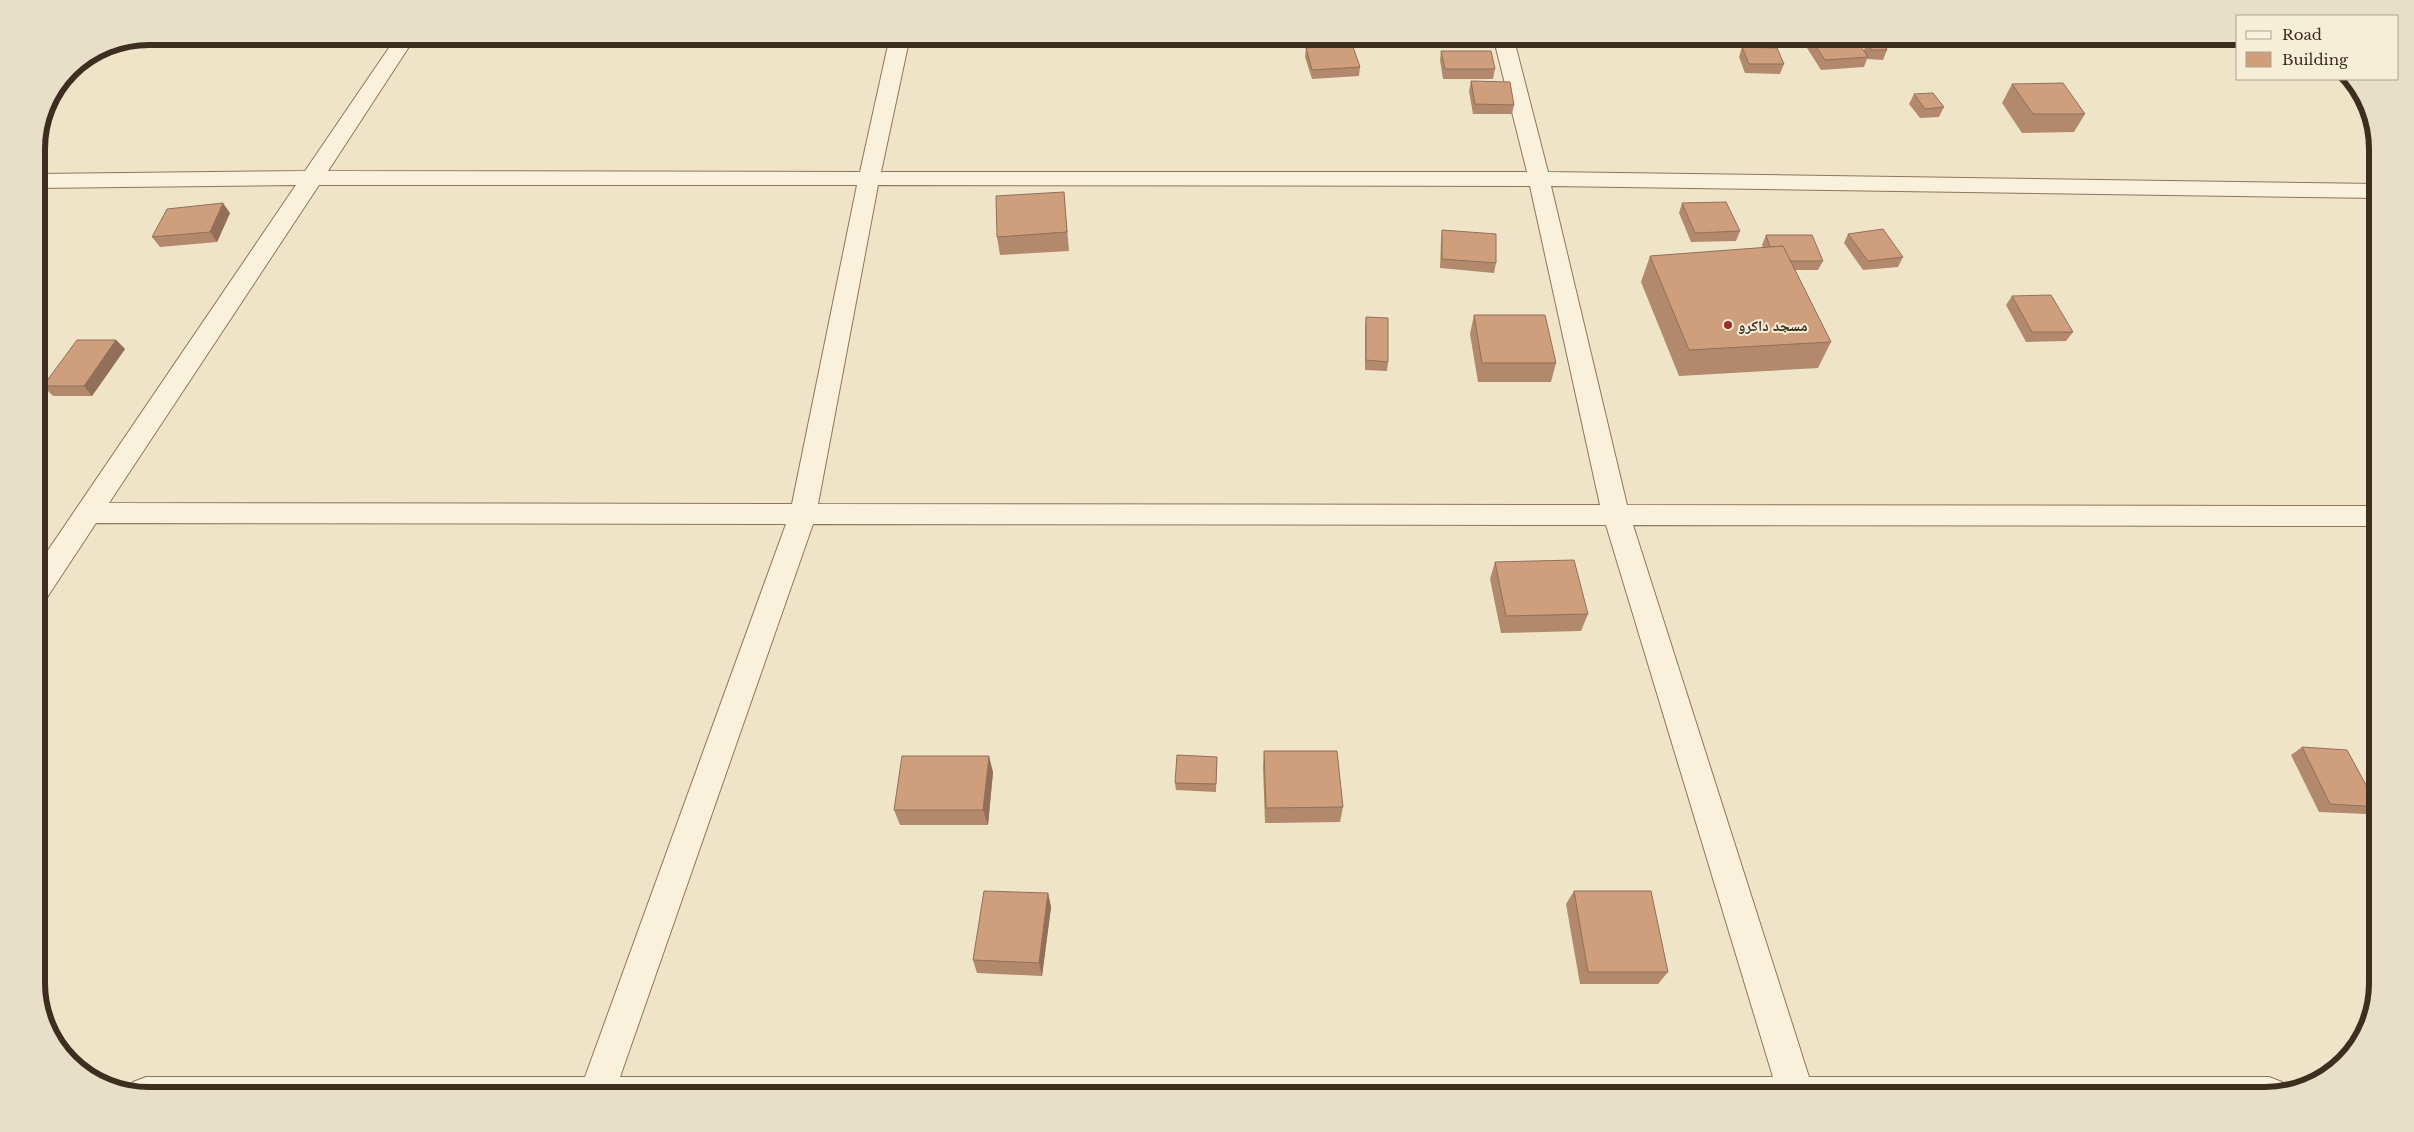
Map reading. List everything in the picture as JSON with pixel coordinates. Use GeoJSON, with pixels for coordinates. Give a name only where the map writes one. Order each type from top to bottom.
{"type":"FeatureCollection","features":[{"type":"Feature","properties":{"kind":"street"},"geometry":{"type":"LineString","coordinates":[[45,578],[401,45]]}},
{"type":"Feature","properties":{"kind":"street"},"geometry":{"type":"LineString","coordinates":[[599,1087],[803,514],[869,178],[898,45]]}},
{"type":"Feature","properties":{"kind":"street"},"geometry":{"type":"LineString","coordinates":[[1505,45],[1616,515],[1795,1087]]}},
{"type":"Feature","properties":{"kind":"street"},"geometry":{"type":"LineString","coordinates":[[45,181],[312,178],[1538,179],[2369,191]]}},
{"type":"Feature","properties":{"kind":"street"},"geometry":{"type":"LineString","coordinates":[[89,513],[2369,516]]}},
{"type":"Feature","properties":{"kind":"building"},"geometry":{"type":"Polygon","coordinates":[[[1352,45],[1360,67],[1312,70],[1306,48],[1352,45]]]}},
{"type":"Feature","properties":{"kind":"building"},"geometry":{"type":"Polygon","coordinates":[[[1815,45],[1860,45],[1868,57],[1825,60],[1815,45]]]}},
{"type":"Feature","properties":{"kind":"building"},"geometry":{"type":"Polygon","coordinates":[[[1870,45],[1885,45],[1887,50],[1871,50],[1870,45]]]}},
{"type":"Feature","properties":{"kind":"building"},"geometry":{"type":"Polygon","coordinates":[[[1742,47],[1777,48],[1784,64],[1749,64],[1742,47]]]}},
{"type":"Feature","properties":{"kind":"building"},"geometry":{"type":"Polygon","coordinates":[[[1441,51],[1491,51],[1495,69],[1445,69],[1441,51]]]}},
{"type":"Feature","properties":{"kind":"building"},"geometry":{"type":"Polygon","coordinates":[[[1471,81],[1510,82],[1514,105],[1475,104],[1471,81]]]}},
{"type":"Feature","properties":{"kind":"building"},"geometry":{"type":"Polygon","coordinates":[[[2063,83],[2085,114],[2033,114],[2012,84],[2063,83]]]}},
{"type":"Feature","properties":{"kind":"building"},"geometry":{"type":"Polygon","coordinates":[[[1933,93],[1944,107],[1925,109],[1914,94],[1933,93]]]}},
{"type":"Feature","properties":{"kind":"building"},"geometry":{"type":"Polygon","coordinates":[[[1064,192],[1067,232],[997,237],[996,196],[1064,192]]]}},
{"type":"Feature","properties":{"kind":"building"},"geometry":{"type":"Polygon","coordinates":[[[1726,202],[1740,231],[1695,233],[1682,203],[1726,202]]]}},
{"type":"Feature","properties":{"kind":"building"},"geometry":{"type":"Polygon","coordinates":[[[223,203],[210,232],[152,237],[167,209],[223,203]]]}},
{"type":"Feature","properties":{"kind":"building"},"geometry":{"type":"Polygon","coordinates":[[[1883,229],[1903,257],[1868,261],[1848,234],[1883,229]]]}},
{"type":"Feature","properties":{"kind":"building"},"geometry":{"type":"Polygon","coordinates":[[[1442,230],[1496,234],[1496,263],[1442,259],[1442,230]]]}},
{"type":"Feature","properties":{"kind":"building"},"geometry":{"type":"Polygon","coordinates":[[[1766,235],[1812,235],[1823,261],[1790,261],[1783,246],[1770,247],[1766,235]]]}},
{"type":"Feature","properties":{"kind":"building","name":"مسجد داكرو"},"geometry":{"type":"Polygon","coordinates":[[[1783,246],[1831,342],[1689,350],[1650,256],[1783,246]]]}},
{"type":"Feature","properties":{"kind":"building"},"geometry":{"type":"Polygon","coordinates":[[[2051,295],[2073,332],[2032,332],[2012,296],[2051,295]]]}},
{"type":"Feature","properties":{"kind":"building"},"geometry":{"type":"Polygon","coordinates":[[[1474,315],[1545,315],[1556,363],[1482,363],[1474,315]]]}},
{"type":"Feature","properties":{"kind":"building"},"geometry":{"type":"Polygon","coordinates":[[[1366,317],[1388,318],[1388,362],[1366,360],[1366,317]]]}},
{"type":"Feature","properties":{"kind":"building"},"geometry":{"type":"Polygon","coordinates":[[[77,340],[116,340],[84,386],[45,386],[45,383],[77,340]]]}},
{"type":"Feature","properties":{"kind":"building"},"geometry":{"type":"Polygon","coordinates":[[[1574,560],[1588,614],[1506,616],[1495,562],[1574,560]]]}},
{"type":"Feature","properties":{"kind":"building"},"geometry":{"type":"Polygon","coordinates":[[[2302,747],[2347,750],[2369,790],[2369,806],[2330,804],[2302,747]]]}},
{"type":"Feature","properties":{"kind":"building"},"geometry":{"type":"Polygon","coordinates":[[[1264,751],[1337,751],[1343,807],[1266,808],[1264,751]]]}},
{"type":"Feature","properties":{"kind":"building"},"geometry":{"type":"Polygon","coordinates":[[[1177,755],[1217,757],[1216,784],[1175,783],[1177,755]]]}},
{"type":"Feature","properties":{"kind":"building"},"geometry":{"type":"Polygon","coordinates":[[[902,756],[989,756],[983,810],[894,810],[902,756]]]}},
{"type":"Feature","properties":{"kind":"building"},"geometry":{"type":"Polygon","coordinates":[[[984,891],[1048,893],[1039,963],[973,960],[984,891]]]}},
{"type":"Feature","properties":{"kind":"building"},"geometry":{"type":"Polygon","coordinates":[[[1574,891],[1651,891],[1668,972],[1588,972],[1574,891]]]}},
{"type":"Feature","properties":{"kind":"place","name":"مسجد داكرو"},"geometry":{"type":"Point","coordinates":[1728,325]}}]}
